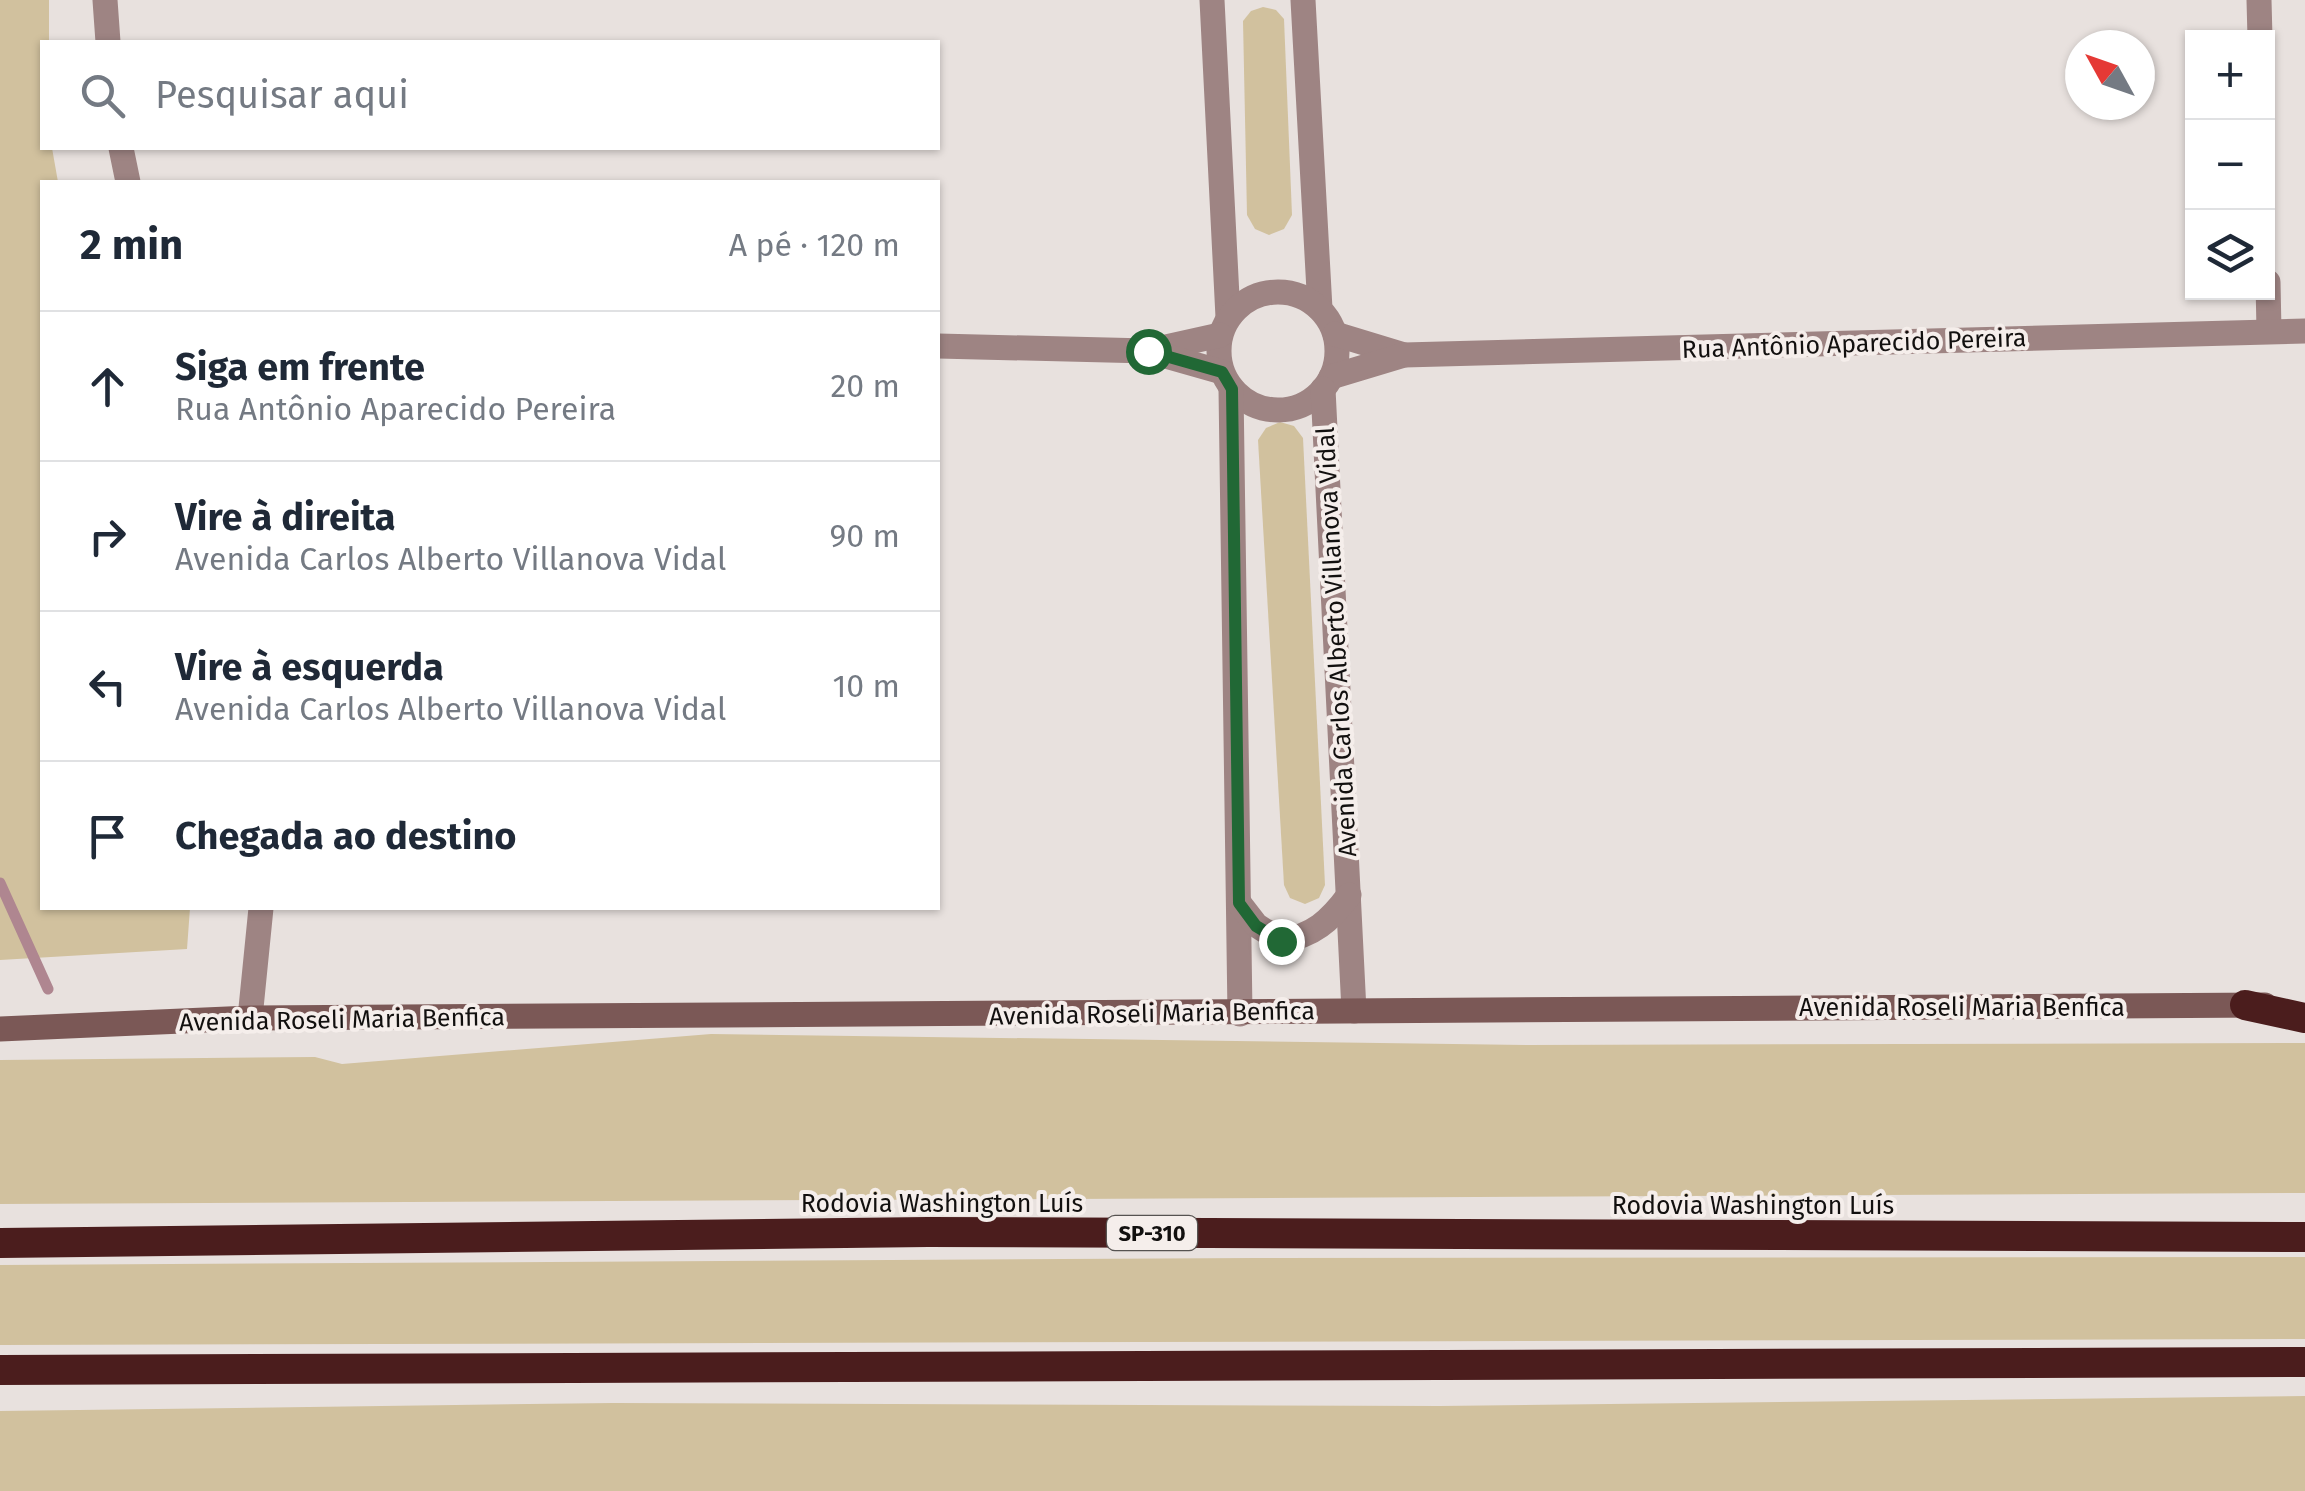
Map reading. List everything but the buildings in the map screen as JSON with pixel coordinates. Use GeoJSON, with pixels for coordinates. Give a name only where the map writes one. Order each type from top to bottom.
{"type":"FeatureCollection","features":[{"type":"Feature","properties":{"kind":"highway"},"geometry":{"type":"LineString","coordinates":[[2245,1006],[2305,1018]]}},
{"type":"Feature","properties":{"kind":"highway","name":"Rodovia Washington Luís"},"geometry":{"type":"LineString","coordinates":[[0,1243],[928,1232],[2305,1237]]}},
{"type":"Feature","properties":{"kind":"highway"},"geometry":{"type":"LineString","coordinates":[[2028,1362],[2305,1377]]}},
{"type":"Feature","properties":{"kind":"highway"},"geometry":{"type":"LineString","coordinates":[[0,1370],[2305,1362]]}},
{"type":"Feature","properties":{"kind":"main road","name":"Avenida Roseli Maria Benfica"},"geometry":{"type":"LineString","coordinates":[[0,1029],[250,1018],[2305,1006]]}},
{"type":"Feature","properties":{"kind":"street"},"geometry":{"type":"LineString","coordinates":[[105,0],[108,40]]}},
{"type":"Feature","properties":{"kind":"street"},"geometry":{"type":"LineString","coordinates":[[1212,0],[1224,326],[1218,354],[1227,380],[1240,1014]]}},
{"type":"Feature","properties":{"kind":"street"},"geometry":{"type":"LineString","coordinates":[[1303,0],[1320,309]]}},
{"type":"Feature","properties":{"kind":"street"},"geometry":{"type":"LineString","coordinates":[[2259,0],[2260,30]]}},
{"type":"Feature","properties":{"kind":"street"},"geometry":{"type":"LineString","coordinates":[[120,150],[128,180]]}},
{"type":"Feature","properties":{"kind":"street"},"geometry":{"type":"LineString","coordinates":[[940,346],[1148,351],[1227,380],[1260,408],[1277,410],[1310,401],[1327,383],[1337,349],[1334,334],[1320,309],[1290,292],[1272,292],[1255,296],[1224,326],[1148,351]]}},
{"type":"Feature","properties":{"kind":"street"},"geometry":{"type":"LineString","coordinates":[[2268,300],[2269,332]]}},
{"type":"Feature","properties":{"kind":"street","name":"Rua Antônio Aparecido Pereira"},"geometry":{"type":"LineString","coordinates":[[1334,334],[1404,355],[2305,332]]}},
{"type":"Feature","properties":{"kind":"street","name":"Rua Antônio Aparecido Pereira"},"geometry":{"type":"LineString","coordinates":[[1327,383],[1404,355]]}},
{"type":"Feature","properties":{"kind":"street","name":"Avenida Carlos Alberto Villanova Vidal"},"geometry":{"type":"LineString","coordinates":[[1327,383],[1354,1010]]}},
{"type":"Feature","properties":{"kind":"street"},"geometry":{"type":"LineString","coordinates":[[1239,903],[1256,926],[1281,941],[1303,937],[1331,920],[1348,895]]}},
{"type":"Feature","properties":{"kind":"street"},"geometry":{"type":"LineString","coordinates":[[250,1018],[261,910]]}},
{"type":"Feature","properties":{"kind":"shaded area"},"geometry":{"type":"Polygon","coordinates":[[[0,0],[49,0],[49,40],[40,40],[40,150],[52,150],[58,180],[40,180],[40,910],[190,910],[187,949],[0,960],[0,0]]]}},
{"type":"Feature","properties":{"kind":"shaded area"},"geometry":{"type":"Polygon","coordinates":[[[1263,7],[1276,10],[1284,19],[1292,215],[1284,229],[1269,235],[1255,229],[1247,215],[1243,21],[1251,11],[1263,7]]]}},
{"type":"Feature","properties":{"kind":"shaded area"},"geometry":{"type":"Polygon","coordinates":[[[1280,422],[1294,426],[1303,438],[1325,885],[1319,898],[1305,904],[1290,898],[1284,885],[1258,440],[1266,428],[1280,422]]]}},
{"type":"Feature","properties":{"kind":"shaded area"},"geometry":{"type":"Polygon","coordinates":[[[711,1034],[1528,1045],[2305,1043],[2305,1193],[0,1204],[0,1060],[315,1057],[342,1064],[711,1034]]]}},
{"type":"Feature","properties":{"kind":"shaded area"},"geometry":{"type":"Polygon","coordinates":[[[2305,1257],[2305,1339],[0,1345],[0,1265],[2305,1257]]]}},
{"type":"Feature","properties":{"kind":"shaded area"},"geometry":{"type":"Polygon","coordinates":[[[2305,1396],[2305,1491],[0,1491],[0,1411],[613,1403],[1440,1406],[2305,1396]]]}},
{"type":"Feature","properties":{"kind":"waterway"},"geometry":{"type":"LineString","coordinates":[[0,883],[48,989]]}},
{"type":"Feature","properties":{"kind":"route"},"geometry":{"type":"LineString","coordinates":[[1148,351],[1222,372],[1232,389],[1239,903],[1256,926],[1281,941]]}}]}
